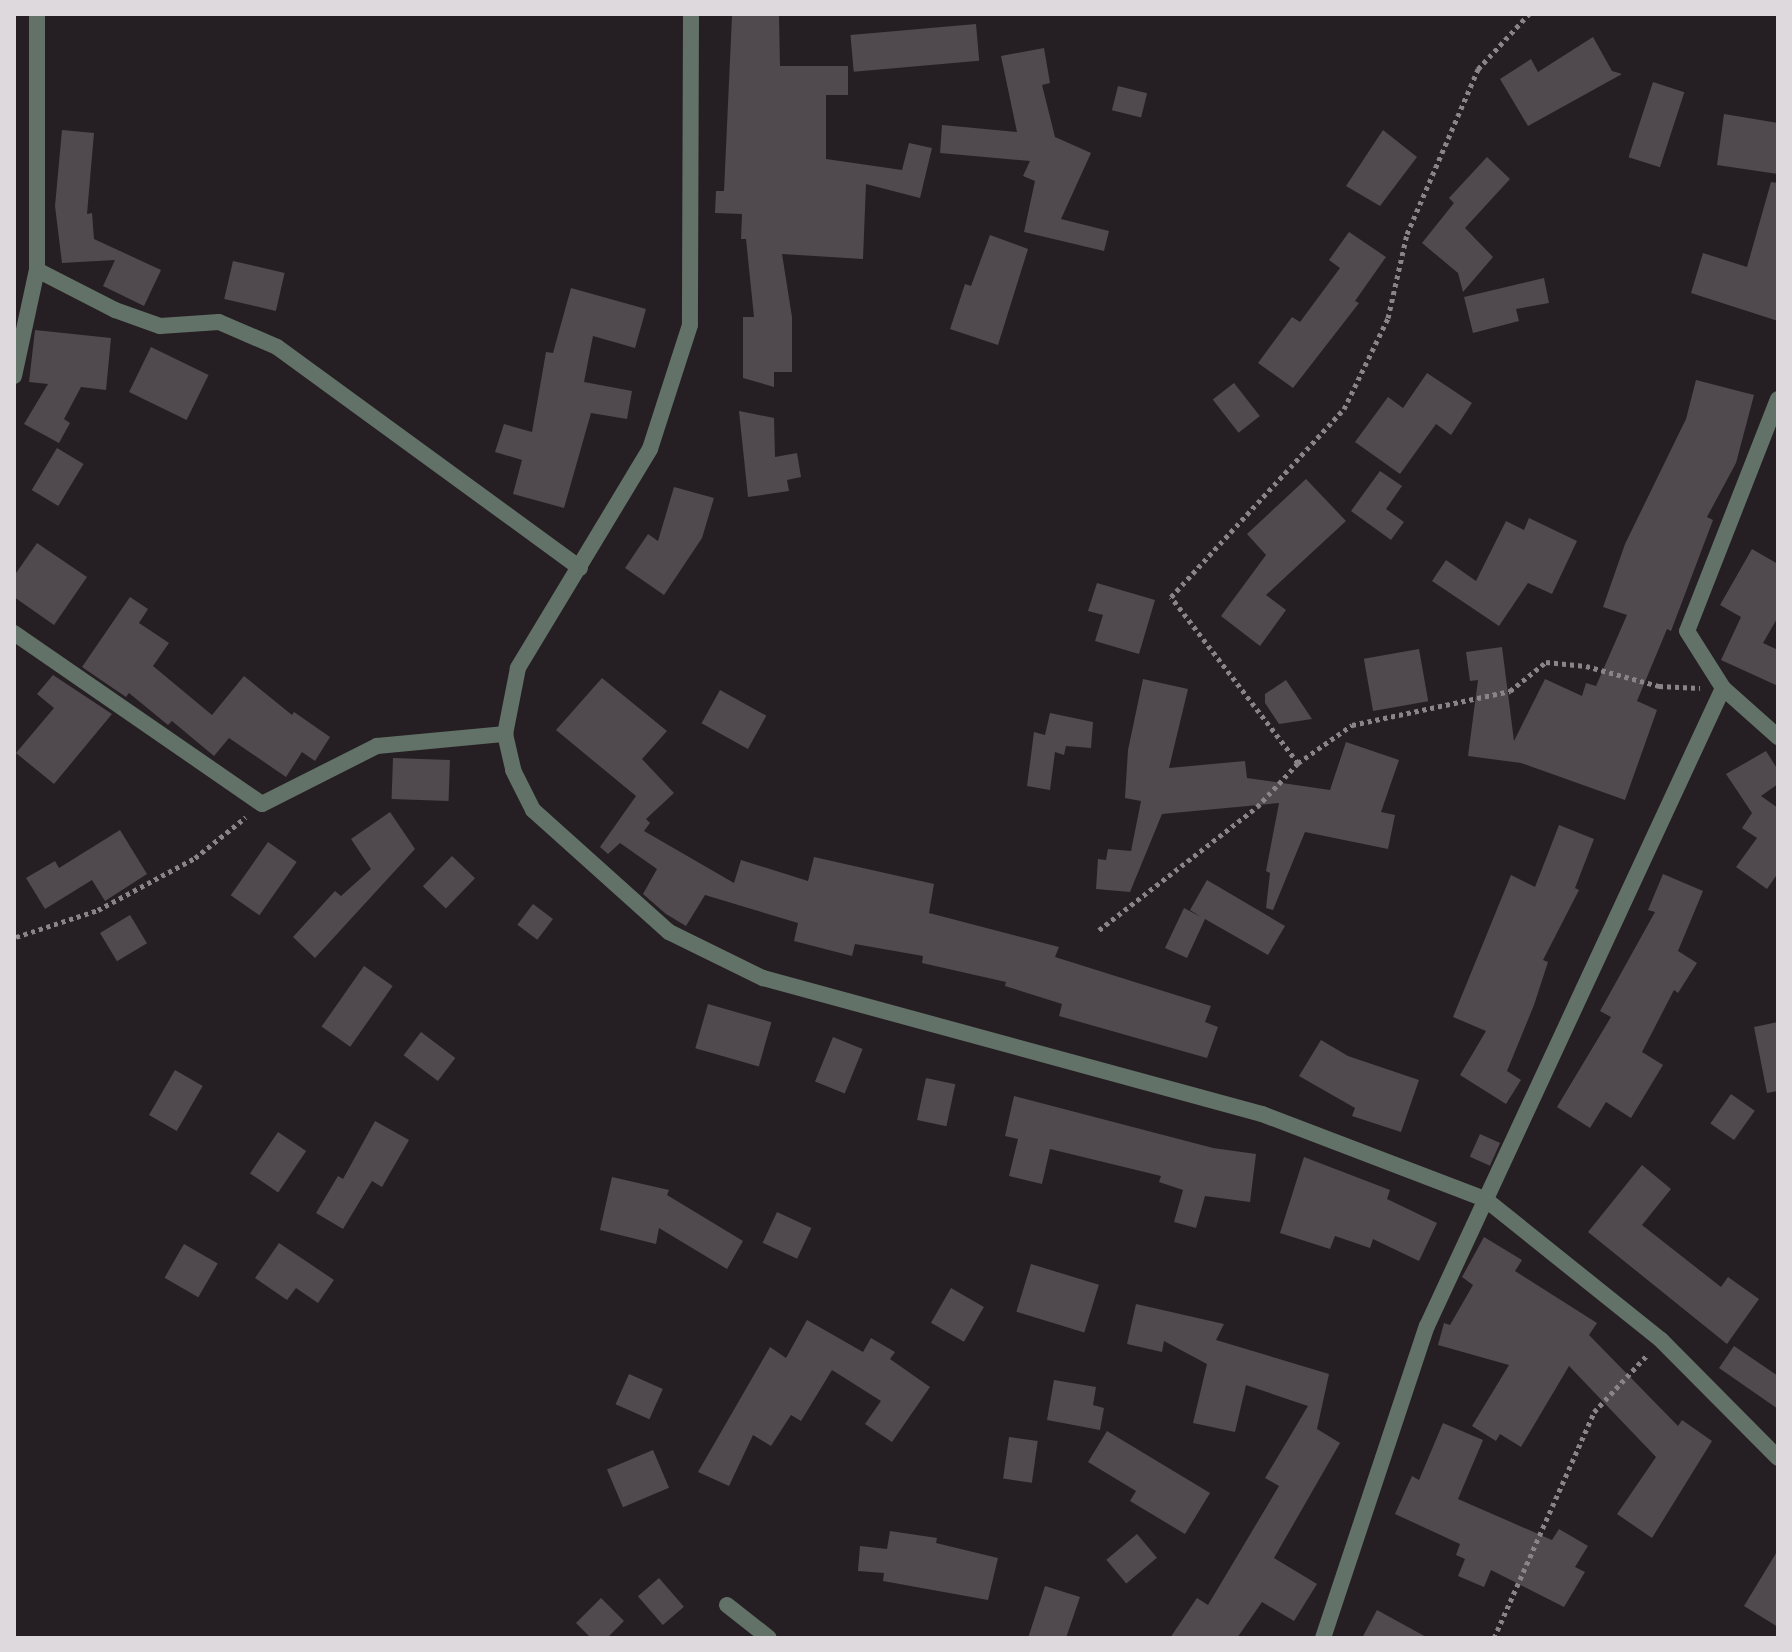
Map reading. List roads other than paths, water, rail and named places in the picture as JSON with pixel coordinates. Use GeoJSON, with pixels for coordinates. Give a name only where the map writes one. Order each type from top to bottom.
{"type":"FeatureCollection","features":[{"type":"Feature","properties":{"kind":"street"},"geometry":{"type":"LineString","coordinates":[[14,376],[37,270],[37,14]]}},
{"type":"Feature","properties":{"kind":"street"},"geometry":{"type":"LineString","coordinates":[[691,14],[690,325],[650,449],[518,668],[505,734],[513,770],[533,810],[581,857],[669,932],[763,978],[1262,1114],[1485,1199],[1661,1340],[1778,1458]]}},
{"type":"Feature","properties":{"kind":"street"},"geometry":{"type":"LineString","coordinates":[[37,270],[115,310],[160,326],[219,322],[277,347],[580,568]]}},
{"type":"Feature","properties":{"kind":"street"},"geometry":{"type":"LineString","coordinates":[[1778,399],[1687,631],[1723,688],[1778,737]]}},
{"type":"Feature","properties":{"kind":"street"},"geometry":{"type":"LineString","coordinates":[[14,633],[262,804],[377,746],[505,734]]}},
{"type":"Feature","properties":{"kind":"street"},"geometry":{"type":"LineString","coordinates":[[1323,1638],[1427,1326],[1723,688]]}},
{"type":"Feature","properties":{"kind":"street"},"geometry":{"type":"LineString","coordinates":[[727,1605],[769,1638]]}}]}
